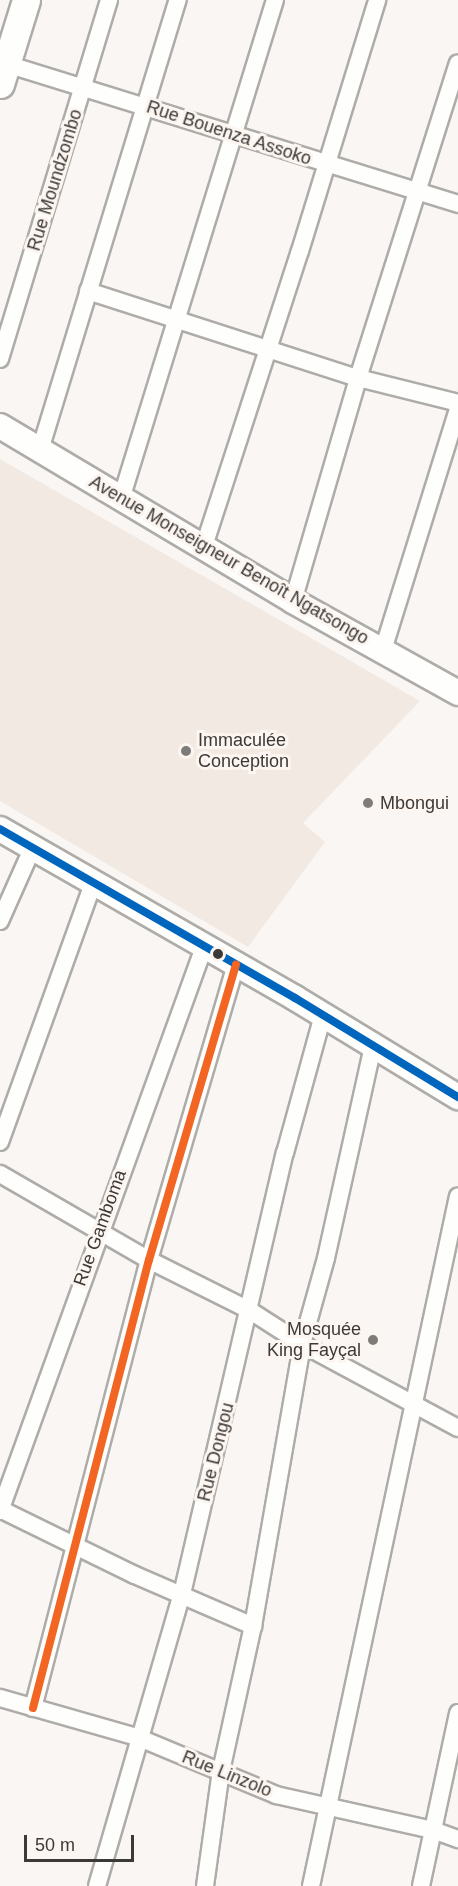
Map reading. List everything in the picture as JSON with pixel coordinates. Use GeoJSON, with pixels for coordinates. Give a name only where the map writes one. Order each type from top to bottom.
{"type":"FeatureCollection","features":[{"type":"Feature","properties":{"kind":"main road"},"geometry":{"type":"LineString","coordinates":[[0,24],[8,0]]}},
{"type":"Feature","properties":{"kind":"main road"},"geometry":{"type":"LineString","coordinates":[[2,70],[26,0]]}},
{"type":"Feature","properties":{"kind":"street","name":"Rue Moundzombo"},"geometry":{"type":"LineString","coordinates":[[0,359],[109,0]]}},
{"type":"Feature","properties":{"kind":"street"},"geometry":{"type":"LineString","coordinates":[[40,450],[178,0]]}},
{"type":"Feature","properties":{"kind":"street"},"geometry":{"type":"LineString","coordinates":[[121,499],[235,138],[275,0]]}},
{"type":"Feature","properties":{"kind":"street"},"geometry":{"type":"LineString","coordinates":[[204,546],[269,350],[377,0]]}},
{"type":"Feature","properties":{"kind":"street"},"geometry":{"type":"LineString","coordinates":[[293,601],[358,378],[458,63]]}},
{"type":"Feature","properties":{"kind":"street","name":"Rue Bouenza Assoko"},"geometry":{"type":"LineString","coordinates":[[2,70],[84,87],[235,138],[458,204]]}},
{"type":"Feature","properties":{"kind":"street"},"geometry":{"type":"LineString","coordinates":[[88,291],[358,378],[458,403]]}},
{"type":"Feature","properties":{"kind":"street"},"geometry":{"type":"LineString","coordinates":[[383,650],[458,409]]}},
{"type":"Feature","properties":{"kind":"street","name":"Avenue Monseigneur Benoît Ngatsongo"},"geometry":{"type":"LineString","coordinates":[[0,426],[293,601],[458,693]]}},
{"type":"Feature","properties":{"kind":"street"},"geometry":{"type":"LineString","coordinates":[[0,829],[323,1015],[458,1097]]}},
{"type":"Feature","properties":{"kind":"street"},"geometry":{"type":"LineString","coordinates":[[0,921],[32,849]]}},
{"type":"Feature","properties":{"kind":"street"},"geometry":{"type":"LineString","coordinates":[[0,1142],[93,883]]}},
{"type":"Feature","properties":{"kind":"street","name":"Rue Gamboma"},"geometry":{"type":"LineString","coordinates":[[0,1510],[99,1230],[204,947]]}},
{"type":"Feature","properties":{"kind":"street"},"geometry":{"type":"LineString","coordinates":[[33,1708],[148,1260],[236,965]]}},
{"type":"Feature","properties":{"kind":"street","name":"Rue Dongou"},"geometry":{"type":"LineString","coordinates":[[97,1886],[137,1737],[182,1594],[249,1310],[323,1015]]}},
{"type":"Feature","properties":{"kind":"street"},"geometry":{"type":"LineString","coordinates":[[205,1886],[221,1771],[253,1626],[302,1344],[326,1258],[373,1046]]}},
{"type":"Feature","properties":{"kind":"street"},"geometry":{"type":"LineString","coordinates":[[0,1174],[148,1260],[249,1310],[302,1344],[458,1428]]}},
{"type":"Feature","properties":{"kind":"street"},"geometry":{"type":"LineString","coordinates":[[310,1886],[458,1196]]}},
{"type":"Feature","properties":{"kind":"street"},"geometry":{"type":"LineString","coordinates":[[0,1510],[253,1626]]}},
{"type":"Feature","properties":{"kind":"street","name":"Rue Linzolo"},"geometry":{"type":"LineString","coordinates":[[0,1698],[137,1737],[276,1795],[328,1809],[433,1830],[458,1839]]}},
{"type":"Feature","properties":{"kind":"street"},"geometry":{"type":"LineString","coordinates":[[421,1886],[458,1713]]}},
{"type":"Feature","properties":{"kind":"shaded area","name":"Immaculée Conception"},"geometry":{"type":"Polygon","coordinates":[[[0,459],[420,701],[303,823],[325,842],[248,947],[0,801],[0,459]]]}},
{"type":"Feature","properties":{"kind":"transit line"},"geometry":{"type":"LineString","coordinates":[[0,829],[295,998],[458,1097]]}},
{"type":"Feature","properties":{"kind":"transit line"},"geometry":{"type":"LineString","coordinates":[[33,1708],[149,1260],[236,965]]}},
{"type":"Feature","properties":{"kind":"place","name":"Immaculée Conception"},"geometry":{"type":"Point","coordinates":[186,751]}},
{"type":"Feature","properties":{"kind":"place","name":"Mbongui"},"geometry":{"type":"Point","coordinates":[368,803]}},
{"type":"Feature","properties":{"kind":"place","name":"Mosquée King Fayçal"},"geometry":{"type":"Point","coordinates":[373,1340]}}]}
